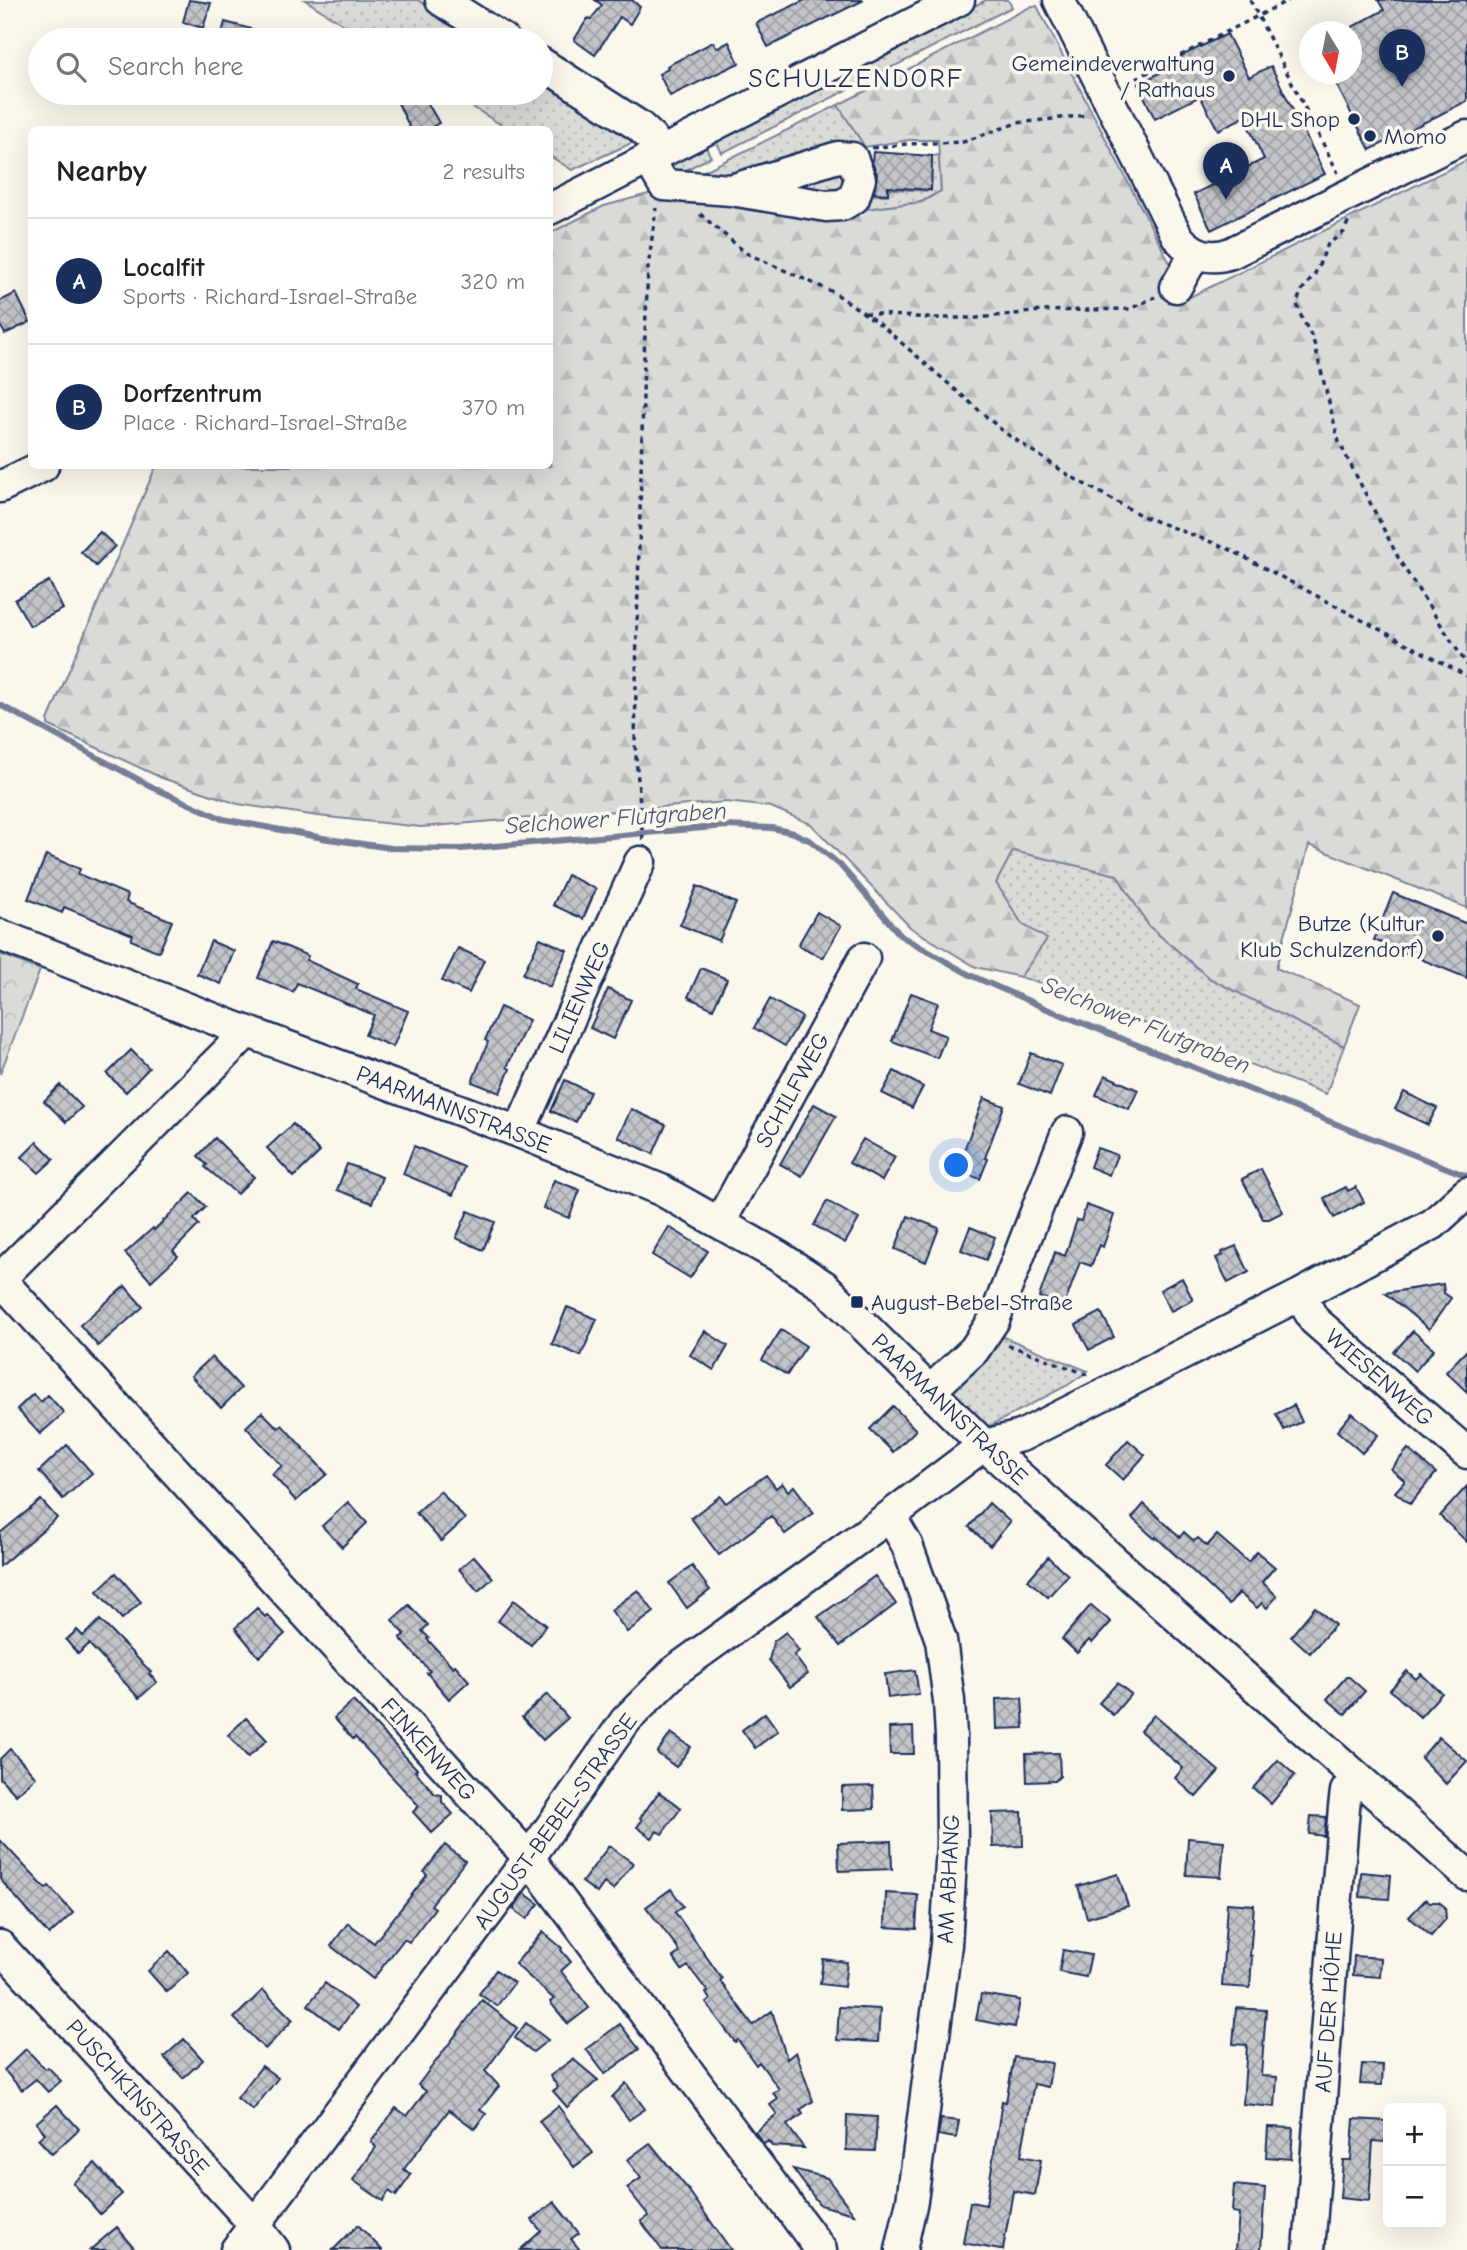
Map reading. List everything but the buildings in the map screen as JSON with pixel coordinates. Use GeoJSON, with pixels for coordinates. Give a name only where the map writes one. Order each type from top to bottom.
{"type":"FeatureCollection","features":[{"type":"Feature","properties":{"kind":"street"},"geometry":{"type":"LineString","coordinates":[[441,0],[485,28]]}},
{"type":"Feature","properties":{"kind":"street"},"geometry":{"type":"LineString","coordinates":[[553,207],[959,0]]}},
{"type":"Feature","properties":{"kind":"street"},"geometry":{"type":"LineString","coordinates":[[1059,0],[1177,236],[1184,246],[1200,255],[1220,257],[1352,208],[1467,136]]}},
{"type":"Feature","properties":{"kind":"street"},"geometry":{"type":"LineString","coordinates":[[553,71],[639,126],[652,138],[654,155],[664,186],[731,190],[796,202],[842,205],[854,198],[860,179],[852,158],[838,158],[731,190]]}},
{"type":"Feature","properties":{"kind":"street"},"geometry":{"type":"LineString","coordinates":[[1176,287],[1196,252]]}},
{"type":"Feature","properties":{"kind":"street"},"geometry":{"type":"LineString","coordinates":[[0,486],[37,469]]}},
{"type":"Feature","properties":{"kind":"street","name":"LILIENWEG"},"geometry":{"type":"LineString","coordinates":[[519,1132],[640,862]]}},
{"type":"Feature","properties":{"kind":"street","name":"PAARMANNSTRASSE"},"geometry":{"type":"LineString","coordinates":[[0,935],[243,1030],[519,1132],[661,1190],[720,1222],[824,1286],[984,1445],[1467,1875]]}},
{"type":"Feature","properties":{"kind":"street","name":"SCHILFWEG"},"geometry":{"type":"LineString","coordinates":[[720,1222],[864,958]]}},
{"type":"Feature","properties":{"kind":"street"},"geometry":{"type":"LineString","coordinates":[[0,1279],[238,1041],[243,1030]]}},
{"type":"Feature","properties":{"kind":"street"},"geometry":{"type":"LineString","coordinates":[[930,1391],[974,1350],[994,1320],[1067,1132]]}},
{"type":"Feature","properties":{"kind":"street","name":"AUGUST-BEBEL-STRASSE"},"geometry":{"type":"LineString","coordinates":[[236,2250],[529,1858],[626,1720],[676,1670],[984,1445],[1021,1436],[1300,1295],[1433,1224],[1465,1195]]}},
{"type":"Feature","properties":{"kind":"street","name":"FINKENWEG"},"geometry":{"type":"LineString","coordinates":[[0,1279],[529,1858],[821,2250]]}},
{"type":"Feature","properties":{"kind":"street","name":"WIESENWEG"},"geometry":{"type":"LineString","coordinates":[[1300,1295],[1314,1320],[1467,1453]]}},
{"type":"Feature","properties":{"kind":"street","name":"AM ABHANG"},"geometry":{"type":"LineString","coordinates":[[890,1516],[907,1545],[941,1640],[951,1726],[952,1845],[946,1945],[912,2201],[901,2250]]}},
{"type":"Feature","properties":{"kind":"street","name":"AUF DER HÖHE"},"geometry":{"type":"LineString","coordinates":[[1309,2250],[1344,1807],[1346,1791],[1357,1778]]}},
{"type":"Feature","properties":{"kind":"street","name":"PUSCHKINSTRASSE"},"geometry":{"type":"LineString","coordinates":[[0,1946],[255,2225],[274,2250]]}},
{"type":"Feature","properties":{"kind":"path"},"geometry":{"type":"LineString","coordinates":[[1250,0],[1352,208],[1345,232],[1328,244],[1314,276],[1302,290],[1297,302],[1299,312],[1313,339],[1339,442],[1402,563],[1467,665]]}},
{"type":"Feature","properties":{"kind":"path"},"geometry":{"type":"LineString","coordinates":[[1125,84],[1289,0]]}},
{"type":"Feature","properties":{"kind":"path"},"geometry":{"type":"LineString","coordinates":[[852,158],[870,148],[963,142],[1017,123],[1099,114]]}},
{"type":"Feature","properties":{"kind":"path"},"geometry":{"type":"LineString","coordinates":[[640,862],[644,855],[635,745],[644,357],[648,268],[658,198],[664,186]]}},
{"type":"Feature","properties":{"kind":"path"},"geometry":{"type":"LineString","coordinates":[[697,211],[746,253],[835,293],[923,359],[1004,432],[1070,475],[1142,516],[1227,548],[1467,676]]}},
{"type":"Feature","properties":{"kind":"path"},"geometry":{"type":"LineString","coordinates":[[863,313],[928,318],[977,318],[1042,311],[1130,309],[1176,287]]}},
{"type":"Feature","properties":{"kind":"path"},"geometry":{"type":"LineString","coordinates":[[985,1337],[1094,1377]]}},
{"type":"Feature","properties":{"kind":"green space"},"geometry":{"type":"Polygon","coordinates":[[[305,0],[418,0],[464,28],[349,28],[305,0]]]}},
{"type":"Feature","properties":{"kind":"green space"},"geometry":{"type":"Polygon","coordinates":[[[986,0],[1008,0],[1012,7],[722,153],[714,137],[986,0]]]}},
{"type":"Feature","properties":{"kind":"green space"},"geometry":{"type":"Polygon","coordinates":[[[1032,6],[1037,6],[1188,298],[1467,160],[1467,908],[1309,845],[1276,968],[1360,1004],[1344,1046],[1209,978],[1149,926],[1117,875],[1013,851],[996,883],[1022,924],[1047,939],[1020,977],[976,967],[911,928],[811,824],[771,807],[726,802],[421,827],[318,816],[238,804],[162,778],[48,725],[155,469],[553,469],[553,232],[604,206],[663,190],[841,212],[922,202],[941,191],[938,140],[909,140],[865,147],[838,105],[1032,6]]]}},
{"type":"Feature","properties":{"kind":"green space"},"geometry":{"type":"Polygon","coordinates":[[[553,84],[636,141],[572,170],[553,158],[553,126],[503,126],[469,105],[553,105],[553,84]]]}},
{"type":"Feature","properties":{"kind":"green space"},"geometry":{"type":"Polygon","coordinates":[[[838,105],[865,147],[854,153],[778,172],[682,182],[838,105]]]}},
{"type":"Feature","properties":{"kind":"green space"},"geometry":{"type":"Polygon","coordinates":[[[703,142],[711,157],[666,180],[662,165],[703,142]]]}},
{"type":"Feature","properties":{"kind":"green space"},"geometry":{"type":"Polygon","coordinates":[[[939,155],[941,191],[921,202],[848,211],[870,195],[888,195],[889,189],[931,191],[932,156],[939,155]]]}},
{"type":"Feature","properties":{"kind":"green space"},"geometry":{"type":"Polygon","coordinates":[[[844,168],[848,196],[762,186],[844,168]]]}},
{"type":"Feature","properties":{"kind":"green space"},"geometry":{"type":"Polygon","coordinates":[[[1013,850],[1117,875],[1149,926],[1209,978],[1344,1046],[1326,1094],[1047,985],[1020,977],[1047,939],[1022,924],[996,883],[1013,850]]]}},
{"type":"Feature","properties":{"kind":"green space"},"geometry":{"type":"Polygon","coordinates":[[[0,954],[40,970],[0,1074],[0,954]]]}},
{"type":"Feature","properties":{"kind":"green space"},"geometry":{"type":"Polygon","coordinates":[[[996,1334],[1088,1371],[1068,1385],[986,1428],[948,1388],[996,1334]]]}},
{"type":"Feature","properties":{"kind":"waterway","name":"Selchower Flutgraben"},"geometry":{"type":"LineString","coordinates":[[0,705],[156,789],[223,819],[328,839],[391,848],[461,849],[726,826],[772,828],[794,833],[811,841],[840,865],[901,936],[970,975],[1047,1009],[1467,1176]]}},
{"type":"Feature","properties":{"kind":"place","name":"Gemeindeverwaltung / Rathaus"},"geometry":{"type":"Point","coordinates":[1229,76]}},
{"type":"Feature","properties":{"kind":"place","name":"Dorfzentrum"},"geometry":{"type":"Point","coordinates":[1402,87]}},
{"type":"Feature","properties":{"kind":"place","name":"DHL Shop"},"geometry":{"type":"Point","coordinates":[1354,119]}},
{"type":"Feature","properties":{"kind":"place","name":"Momo"},"geometry":{"type":"Point","coordinates":[1370,136]}},
{"type":"Feature","properties":{"kind":"place","name":"Localfit"},"geometry":{"type":"Point","coordinates":[1226,200]}},
{"type":"Feature","properties":{"kind":"place","name":"Butze (Kultur Klub Schulzendorf)"},"geometry":{"type":"Point","coordinates":[1438,936]}},
{"type":"Feature","properties":{"kind":"place","name":"August-Bebel-Straße"},"geometry":{"type":"Point","coordinates":[857,1302]}},
{"type":"Feature","properties":{"kind":"district","name":"SCHULZENDORF"},"geometry":{"type":"Point","coordinates":[856,78]}}]}
